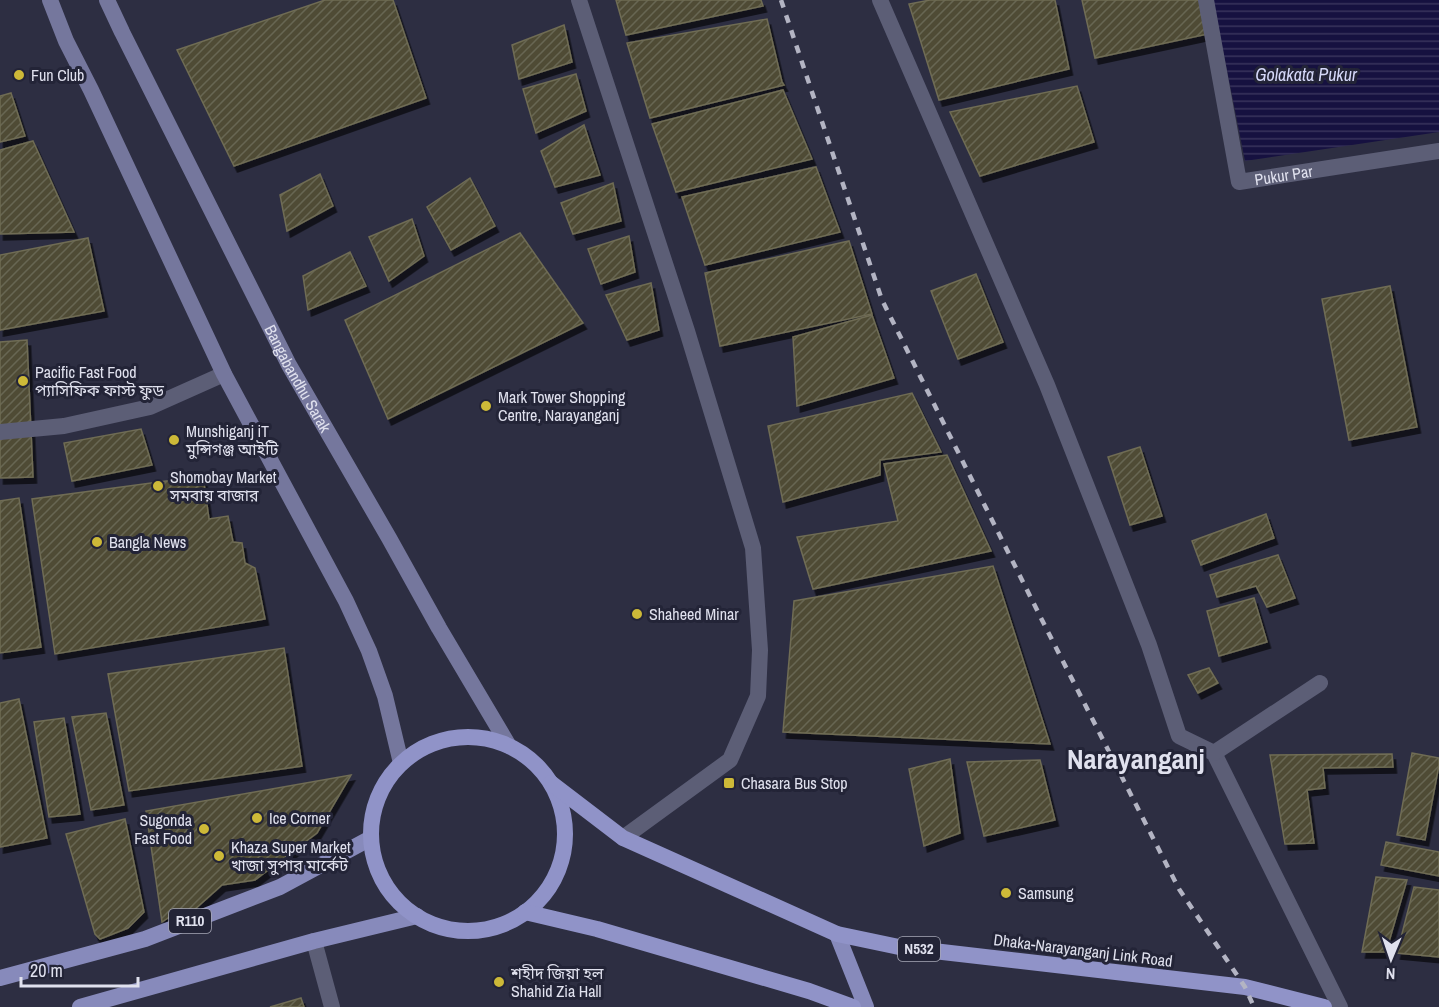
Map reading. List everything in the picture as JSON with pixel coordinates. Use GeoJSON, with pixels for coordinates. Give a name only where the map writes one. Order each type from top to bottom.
{"type":"FeatureCollection","features":[{"type":"Feature","properties":{"kind":"highway"},"geometry":{"type":"LineString","coordinates":[[464,736],[487,738],[509,746],[533,761],[551,783],[563,809],[566,838],[560,867],[546,892],[525,912],[500,926],[471,931],[442,928],[417,916],[393,895],[377,869],[371,838],[377,797],[401,763],[420,749],[441,740],[464,736]]}},
{"type":"Feature","properties":{"kind":"highway","name":"Dhaka-Narayanganj Link Road"},"geometry":{"type":"LineString","coordinates":[[551,783],[623,838],[837,934],[899,947],[1245,987],[1324,1007]]}},
{"type":"Feature","properties":{"kind":"highway"},"geometry":{"type":"LineString","coordinates":[[525,912],[597,929],[809,991],[853,1007]]}},
{"type":"Feature","properties":{"kind":"main road"},"geometry":{"type":"LineString","coordinates":[[50,0],[66,41],[224,374],[346,601],[369,651],[385,696],[401,763]]}},
{"type":"Feature","properties":{"kind":"main road","name":"Bangabandhu Sarak"},"geometry":{"type":"LineString","coordinates":[[108,0],[289,364],[509,746]]}},
{"type":"Feature","properties":{"kind":"main road","name":"R110"},"geometry":{"type":"LineString","coordinates":[[0,978],[155,935],[280,887],[371,838]]}},
{"type":"Feature","properties":{"kind":"main road"},"geometry":{"type":"LineString","coordinates":[[80,1007],[314,941],[417,916]]}},
{"type":"Feature","properties":{"kind":"main road"},"geometry":{"type":"LineString","coordinates":[[837,934],[867,1007]]}},
{"type":"Feature","properties":{"kind":"main road"},"geometry":{"type":"LineString","coordinates":[[809,991],[819,1007]]}},
{"type":"Feature","properties":{"kind":"street"},"geometry":{"type":"LineString","coordinates":[[579,0],[687,331],[753,548],[760,650],[758,696],[730,760],[623,838]]}},
{"type":"Feature","properties":{"kind":"street"},"geometry":{"type":"LineString","coordinates":[[880,0],[1047,385],[1149,645],[1179,736],[1214,753],[1340,1007]]}},
{"type":"Feature","properties":{"kind":"street","name":"Pukur Par"},"geometry":{"type":"LineString","coordinates":[[1206,0],[1239,182],[1439,151]]}},
{"type":"Feature","properties":{"kind":"street"},"geometry":{"type":"LineString","coordinates":[[0,432],[64,426],[150,407],[224,374]]}},
{"type":"Feature","properties":{"kind":"street"},"geometry":{"type":"LineString","coordinates":[[1214,753],[1320,683]]}},
{"type":"Feature","properties":{"kind":"street"},"geometry":{"type":"LineString","coordinates":[[314,941],[332,1007]]}},
{"type":"Feature","properties":{"kind":"water","name":"Golakata Pukur"},"geometry":{"type":"Polygon","coordinates":[[[1213,0],[1439,0],[1439,132],[1245,161],[1213,0]]]}},
{"type":"Feature","properties":{"kind":"building"},"geometry":{"type":"Polygon","coordinates":[[[325,0],[393,0],[426,98],[234,166],[177,50],[325,0]]]}},
{"type":"Feature","properties":{"kind":"building"},"geometry":{"type":"Polygon","coordinates":[[[616,0],[761,0],[763,6],[626,35],[616,0]]]}},
{"type":"Feature","properties":{"kind":"building"},"geometry":{"type":"Polygon","coordinates":[[[930,0],[1055,0],[1069,69],[939,100],[909,4],[930,0]]]}},
{"type":"Feature","properties":{"kind":"building"},"geometry":{"type":"Polygon","coordinates":[[[1082,0],[1202,0],[1208,34],[1095,58],[1082,0]]]}},
{"type":"Feature","properties":{"kind":"building"},"geometry":{"type":"Polygon","coordinates":[[[767,19],[784,85],[650,118],[627,43],[767,19]]]}},
{"type":"Feature","properties":{"kind":"building"},"geometry":{"type":"Polygon","coordinates":[[[564,25],[572,62],[519,79],[512,45],[564,25]]]}},
{"type":"Feature","properties":{"kind":"building"},"geometry":{"type":"Polygon","coordinates":[[[576,74],[586,111],[536,133],[523,89],[576,74]]]}},
{"type":"Feature","properties":{"kind":"building"},"geometry":{"type":"Polygon","coordinates":[[[1077,86],[1094,142],[980,176],[950,112],[1077,86]]]}},
{"type":"Feature","properties":{"kind":"building"},"geometry":{"type":"Polygon","coordinates":[[[783,90],[812,159],[676,192],[652,124],[783,90]]]}},
{"type":"Feature","properties":{"kind":"building"},"geometry":{"type":"Polygon","coordinates":[[[11,93],[25,136],[0,142],[0,96],[11,93]]]}},
{"type":"Feature","properties":{"kind":"building"},"geometry":{"type":"Polygon","coordinates":[[[584,125],[600,175],[555,187],[541,151],[584,125]]]}},
{"type":"Feature","properties":{"kind":"building"},"geometry":{"type":"Polygon","coordinates":[[[33,141],[74,232],[0,234],[0,150],[33,141]]]}},
{"type":"Feature","properties":{"kind":"building"},"geometry":{"type":"Polygon","coordinates":[[[816,167],[840,232],[705,265],[682,197],[816,167]]]}},
{"type":"Feature","properties":{"kind":"building"},"geometry":{"type":"Polygon","coordinates":[[[320,174],[333,206],[287,231],[280,195],[320,174]]]}},
{"type":"Feature","properties":{"kind":"building"},"geometry":{"type":"Polygon","coordinates":[[[470,178],[495,226],[451,250],[427,207],[470,178]]]}},
{"type":"Feature","properties":{"kind":"building"},"geometry":{"type":"Polygon","coordinates":[[[613,183],[621,221],[573,234],[561,203],[613,183]]]}},
{"type":"Feature","properties":{"kind":"building"},"geometry":{"type":"Polygon","coordinates":[[[412,219],[424,256],[389,281],[369,237],[412,219]]]}},
{"type":"Feature","properties":{"kind":"building"},"geometry":{"type":"Polygon","coordinates":[[[520,233],[583,323],[388,419],[345,320],[520,233]]]}},
{"type":"Feature","properties":{"kind":"building"},"geometry":{"type":"Polygon","coordinates":[[[629,236],[635,272],[601,284],[588,249],[629,236]]]}},
{"type":"Feature","properties":{"kind":"building"},"geometry":{"type":"Polygon","coordinates":[[[88,238],[104,311],[0,330],[0,255],[88,238]]]}},
{"type":"Feature","properties":{"kind":"building"},"geometry":{"type":"Polygon","coordinates":[[[849,241],[872,314],[720,346],[705,273],[849,241]]]}},
{"type":"Feature","properties":{"kind":"building"},"geometry":{"type":"Polygon","coordinates":[[[350,252],[366,286],[308,310],[303,276],[350,252]]]}},
{"type":"Feature","properties":{"kind":"building"},"geometry":{"type":"Polygon","coordinates":[[[976,274],[1003,342],[958,359],[931,291],[976,274]]]}},
{"type":"Feature","properties":{"kind":"building"},"geometry":{"type":"Polygon","coordinates":[[[651,283],[659,330],[627,340],[606,295],[651,283]]]}},
{"type":"Feature","properties":{"kind":"building"},"geometry":{"type":"Polygon","coordinates":[[[1390,286],[1417,427],[1349,440],[1322,299],[1390,286]]]}},
{"type":"Feature","properties":{"kind":"building"},"geometry":{"type":"Polygon","coordinates":[[[872,315],[894,378],[797,406],[793,337],[872,315]]]}},
{"type":"Feature","properties":{"kind":"building"},"geometry":{"type":"Polygon","coordinates":[[[27,340],[33,477],[0,478],[0,342],[27,340]]]}},
{"type":"Feature","properties":{"kind":"building"},"geometry":{"type":"Polygon","coordinates":[[[912,393],[941,452],[880,460],[880,475],[783,502],[768,426],[912,393]]]}},
{"type":"Feature","properties":{"kind":"building"},"geometry":{"type":"Polygon","coordinates":[[[141,429],[152,465],[72,481],[64,443],[141,429]]]}},
{"type":"Feature","properties":{"kind":"building"},"geometry":{"type":"Polygon","coordinates":[[[1140,447],[1162,516],[1130,525],[1108,457],[1140,447]]]}},
{"type":"Feature","properties":{"kind":"building"},"geometry":{"type":"Polygon","coordinates":[[[947,455],[991,551],[813,589],[797,537],[898,521],[884,464],[947,455]]]}},
{"type":"Feature","properties":{"kind":"building"},"geometry":{"type":"Polygon","coordinates":[[[203,476],[209,519],[228,516],[233,542],[242,543],[245,563],[255,568],[265,619],[55,654],[32,499],[203,476]]]}},
{"type":"Feature","properties":{"kind":"building"},"geometry":{"type":"Polygon","coordinates":[[[19,498],[41,647],[0,653],[0,501],[19,498]]]}},
{"type":"Feature","properties":{"kind":"building"},"geometry":{"type":"Polygon","coordinates":[[[1266,514],[1274,538],[1201,565],[1192,541],[1266,514]]]}},
{"type":"Feature","properties":{"kind":"building"},"geometry":{"type":"Polygon","coordinates":[[[1278,555],[1295,598],[1267,607],[1256,586],[1217,597],[1210,575],[1278,555]]]}},
{"type":"Feature","properties":{"kind":"building"},"geometry":{"type":"Polygon","coordinates":[[[993,566],[1050,744],[783,732],[794,601],[993,566]]]}},
{"type":"Feature","properties":{"kind":"building"},"geometry":{"type":"Polygon","coordinates":[[[1254,598],[1267,642],[1219,656],[1207,611],[1254,598]]]}},
{"type":"Feature","properties":{"kind":"building"},"geometry":{"type":"Polygon","coordinates":[[[284,648],[302,766],[129,791],[108,674],[284,648]]]}},
{"type":"Feature","properties":{"kind":"building"},"geometry":{"type":"Polygon","coordinates":[[[1209,668],[1218,683],[1198,693],[1188,675],[1209,668]]]}},
{"type":"Feature","properties":{"kind":"building"},"geometry":{"type":"Polygon","coordinates":[[[19,699],[47,838],[0,847],[0,703],[19,699]]]}},
{"type":"Feature","properties":{"kind":"building"},"geometry":{"type":"Polygon","coordinates":[[[106,713],[124,805],[91,810],[72,717],[106,713]]]}},
{"type":"Feature","properties":{"kind":"building"},"geometry":{"type":"Polygon","coordinates":[[[64,718],[80,814],[49,817],[34,722],[64,718]]]}},
{"type":"Feature","properties":{"kind":"building"},"geometry":{"type":"Polygon","coordinates":[[[1412,753],[1439,758],[1425,840],[1397,835],[1412,753]]]}},
{"type":"Feature","properties":{"kind":"building"},"geometry":{"type":"Polygon","coordinates":[[[1392,754],[1393,767],[1323,768],[1325,788],[1307,790],[1314,843],[1285,844],[1270,755],[1392,754]]]}},
{"type":"Feature","properties":{"kind":"building"},"geometry":{"type":"Polygon","coordinates":[[[950,759],[960,833],[924,846],[909,769],[950,759]]]}},
{"type":"Feature","properties":{"kind":"building"},"geometry":{"type":"Polygon","coordinates":[[[1040,760],[1055,820],[984,836],[967,762],[1040,760]]]}},
{"type":"Feature","properties":{"kind":"building","name":"Khaza Super Market খাজা সুপার মার্কেট"},"geometry":{"type":"Polygon","coordinates":[[[351,775],[317,833],[255,880],[222,885],[194,910],[180,910],[162,922],[146,811],[351,775]]]}},
{"type":"Feature","properties":{"kind":"building"},"geometry":{"type":"Polygon","coordinates":[[[125,819],[144,912],[128,928],[100,939],[95,934],[66,834],[125,819]]]}},
{"type":"Feature","properties":{"kind":"building"},"geometry":{"type":"Polygon","coordinates":[[[1386,842],[1439,852],[1439,876],[1381,865],[1386,842]]]}},
{"type":"Feature","properties":{"kind":"building"},"geometry":{"type":"Polygon","coordinates":[[[1376,877],[1407,880],[1386,952],[1362,952],[1376,877]]]}},
{"type":"Feature","properties":{"kind":"building"},"geometry":{"type":"Polygon","coordinates":[[[1414,887],[1439,890],[1439,957],[1397,953],[1414,887]]]}},
{"type":"Feature","properties":{"kind":"building"},"geometry":{"type":"Polygon","coordinates":[[[301,998],[304,1007],[270,1007],[301,998]]]}},
{"type":"Feature","properties":{"kind":"railway"},"geometry":{"type":"LineString","coordinates":[[781,0],[882,300],[1179,889],[1245,987],[1254,1007]]}},
{"type":"Feature","properties":{"kind":"place","name":"Fun Club"},"geometry":{"type":"Point","coordinates":[19,75]}},
{"type":"Feature","properties":{"kind":"place","name":"Pacific Fast Food প্যাসিফিক ফাস্ট ফুড"},"geometry":{"type":"Point","coordinates":[23,381]}},
{"type":"Feature","properties":{"kind":"place","name":"Mark Tower Shopping Centre, Narayanganj"},"geometry":{"type":"Point","coordinates":[486,406]}},
{"type":"Feature","properties":{"kind":"place","name":"Munshiganj iT মুন্সিগঞ্জ আইটি"},"geometry":{"type":"Point","coordinates":[174,440]}},
{"type":"Feature","properties":{"kind":"place","name":"Shomobay Market সমবায় বাজার"},"geometry":{"type":"Point","coordinates":[158,486]}},
{"type":"Feature","properties":{"kind":"place","name":"Bangla News"},"geometry":{"type":"Point","coordinates":[97,542]}},
{"type":"Feature","properties":{"kind":"place","name":"Shaheed Minar"},"geometry":{"type":"Point","coordinates":[637,614]}},
{"type":"Feature","properties":{"kind":"place","name":"Chasara Bus Stop"},"geometry":{"type":"Point","coordinates":[729,783]}},
{"type":"Feature","properties":{"kind":"place","name":"Ice Corner"},"geometry":{"type":"Point","coordinates":[257,818]}},
{"type":"Feature","properties":{"kind":"place","name":"Sugonda Fast Food"},"geometry":{"type":"Point","coordinates":[204,829]}},
{"type":"Feature","properties":{"kind":"place","name":"Khaza Super Market খাজা সুপার মার্কেট"},"geometry":{"type":"Point","coordinates":[219,856]}},
{"type":"Feature","properties":{"kind":"place","name":"Samsung"},"geometry":{"type":"Point","coordinates":[1006,893]}},
{"type":"Feature","properties":{"kind":"place","name":"শহীদ জিয়া হল Shahid Zia Hall"},"geometry":{"type":"Point","coordinates":[499,982]}},
{"type":"Feature","properties":{"kind":"district","name":"Narayanganj"},"geometry":{"type":"Point","coordinates":[1136,759]}}]}
